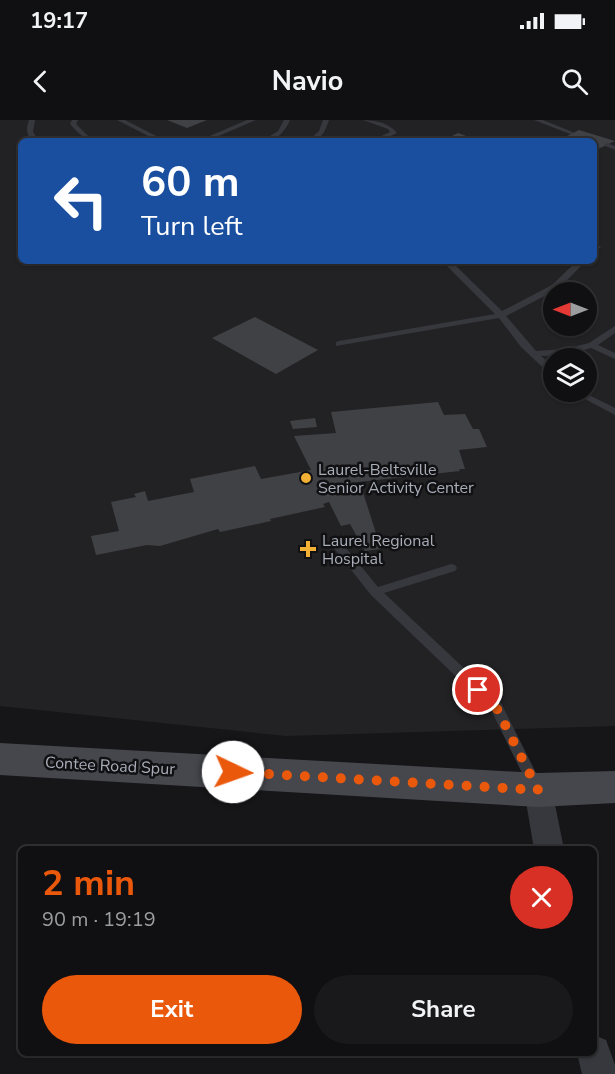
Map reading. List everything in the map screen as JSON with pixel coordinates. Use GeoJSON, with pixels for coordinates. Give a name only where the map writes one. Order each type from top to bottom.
{"type":"FeatureCollection","features":[{"type":"Feature","properties":{"kind":"street","name":"Contee Road Spur"},"geometry":{"type":"LineString","coordinates":[[0,759],[538,790],[615,787]]}},
{"type":"Feature","properties":{"kind":"street"},"geometry":{"type":"LineString","coordinates":[[538,790],[548,846]]}},
{"type":"Feature","properties":{"kind":"street"},"geometry":{"type":"LineString","coordinates":[[595,1056],[600,1074]]}},
{"type":"Feature","properties":{"kind":"lane"},"geometry":{"type":"LineString","coordinates":[[32,120],[29,128],[32,138]]}},
{"type":"Feature","properties":{"kind":"lane"},"geometry":{"type":"LineString","coordinates":[[75,120],[74,124],[89,138]]}},
{"type":"Feature","properties":{"kind":"lane"},"geometry":{"type":"LineString","coordinates":[[120,120],[157,138]]}},
{"type":"Feature","properties":{"kind":"lane"},"geometry":{"type":"LineString","coordinates":[[209,138],[254,120]]}},
{"type":"Feature","properties":{"kind":"lane"},"geometry":{"type":"LineString","coordinates":[[270,138],[281,132],[287,120]]}},
{"type":"Feature","properties":{"kind":"lane"},"geometry":{"type":"LineString","coordinates":[[315,138],[322,132],[326,120]]}},
{"type":"Feature","properties":{"kind":"lane"},"geometry":{"type":"LineString","coordinates":[[366,120],[390,128],[394,133],[382,138]]}},
{"type":"Feature","properties":{"kind":"lane"},"geometry":{"type":"LineString","coordinates":[[537,120],[572,133]]}},
{"type":"Feature","properties":{"kind":"lane"},"geometry":{"type":"LineString","coordinates":[[607,145],[615,148]]}},
{"type":"Feature","properties":{"kind":"lane"},"geometry":{"type":"LineString","coordinates":[[449,264],[501,315],[543,363]]}},
{"type":"Feature","properties":{"kind":"lane"},"geometry":{"type":"LineString","coordinates":[[339,344],[501,315],[555,287],[579,264]]}},
{"type":"Feature","properties":{"kind":"lane"},"geometry":{"type":"LineString","coordinates":[[533,354],[566,352],[592,345],[615,329]]}},
{"type":"Feature","properties":{"kind":"lane"},"geometry":{"type":"LineString","coordinates":[[592,345],[615,356]]}},
{"type":"Feature","properties":{"kind":"lane"},"geometry":{"type":"LineString","coordinates":[[596,402],[615,412]]}},
{"type":"Feature","properties":{"kind":"lane"},"geometry":{"type":"LineString","coordinates":[[353,541],[339,547],[375,592],[496,707],[538,790]]}},
{"type":"Feature","properties":{"kind":"lane"},"geometry":{"type":"LineString","coordinates":[[375,592],[452,568]]}},
{"type":"Feature","properties":{"kind":"shaded area","name":"Laurel Regional Hospital"},"geometry":{"type":"Polygon","coordinates":[[[0,120],[615,120],[615,726],[286,736],[0,706],[0,120]]]}},
{"type":"Feature","properties":{"kind":"building"},"geometry":{"type":"Polygon","coordinates":[[[167,120],[207,120],[187,128],[167,120]]]}},
{"type":"Feature","properties":{"kind":"building"},"geometry":{"type":"Polygon","coordinates":[[[579,130],[615,141],[597,150],[597,138],[563,138],[579,130]]]}},
{"type":"Feature","properties":{"kind":"building"},"geometry":{"type":"Polygon","coordinates":[[[458,133],[472,138],[448,138],[458,133]]]}},
{"type":"Feature","properties":{"kind":"building"},"geometry":{"type":"Polygon","coordinates":[[[255,317],[318,350],[276,374],[212,338],[255,317]]]}},
{"type":"Feature","properties":{"kind":"building","name":"Laurel-Beltsville Senior Activity Center"},"geometry":{"type":"Polygon","coordinates":[[[438,402],[444,415],[465,414],[473,429],[479,429],[487,447],[459,450],[465,469],[459,469],[460,471],[349,483],[347,478],[349,487],[361,486],[381,549],[365,551],[350,524],[341,526],[329,502],[323,504],[325,507],[270,519],[271,521],[220,532],[218,529],[160,546],[147,545],[96,555],[91,536],[119,531],[111,502],[136,497],[134,494],[145,491],[148,501],[194,492],[190,479],[255,466],[261,479],[311,470],[294,436],[336,433],[331,412],[438,402]]]}},
{"type":"Feature","properties":{"kind":"building"},"geometry":{"type":"Polygon","coordinates":[[[315,418],[317,427],[293,429],[290,421],[315,418]]]}},
{"type":"Feature","properties":{"kind":"place","name":"Laurel-Beltsville Senior Activity Center"},"geometry":{"type":"Point","coordinates":[306,478]}},
{"type":"Feature","properties":{"kind":"place","name":"Laurel Regional Hospital"},"geometry":{"type":"Point","coordinates":[308,549]}},
{"type":"Feature","properties":{"kind":"route"},"geometry":{"type":"LineString","coordinates":[[233,772],[538,790],[496,707],[478,690]]}}]}
